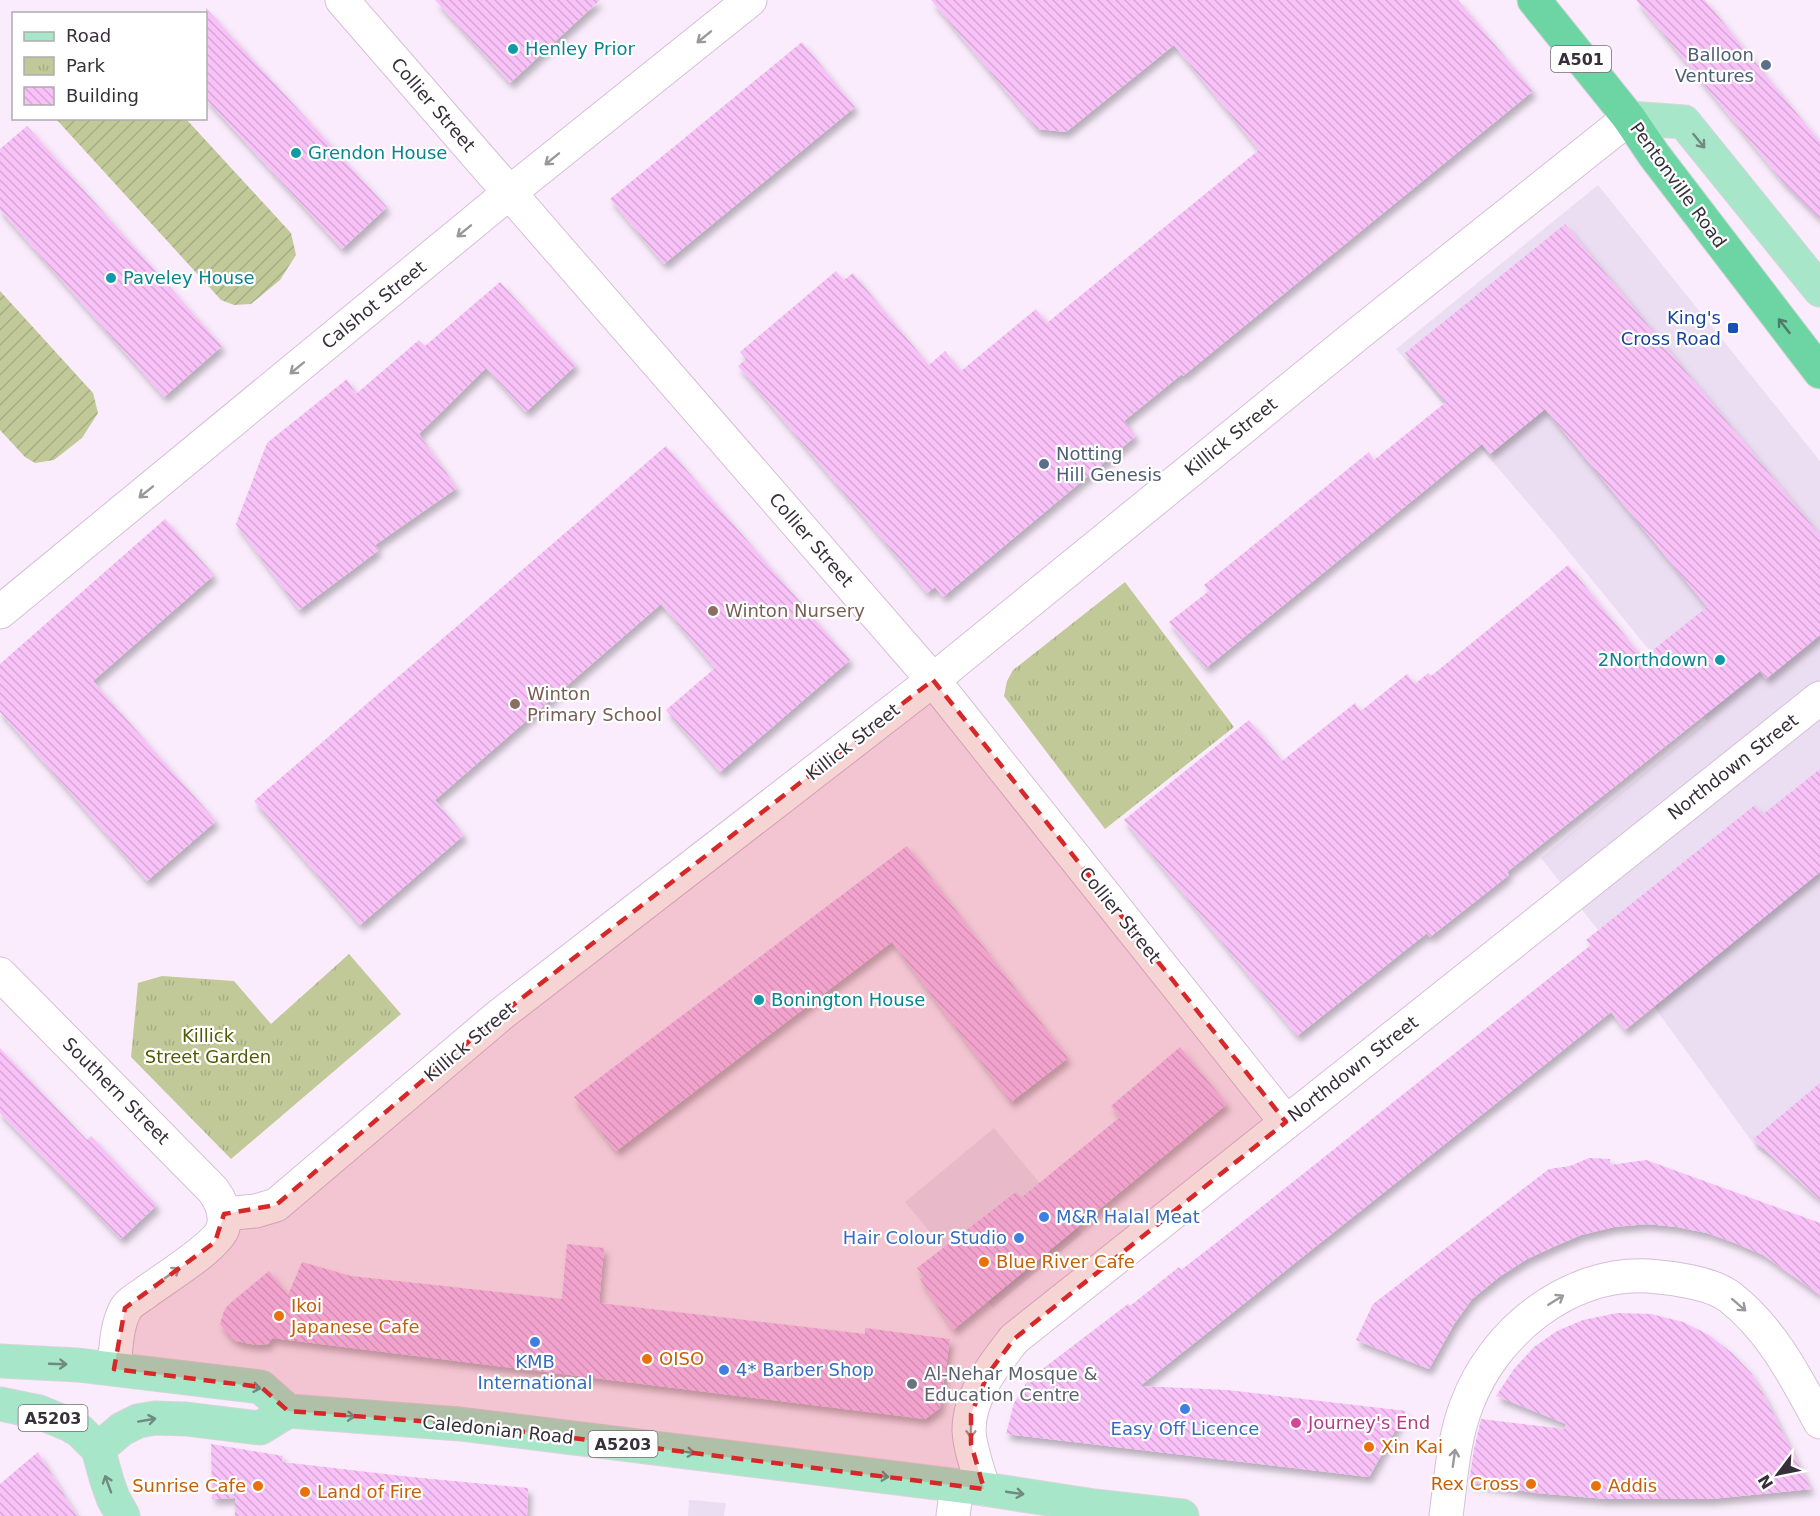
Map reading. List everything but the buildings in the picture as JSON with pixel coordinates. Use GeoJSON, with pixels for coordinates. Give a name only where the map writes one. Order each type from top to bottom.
{"type":"FeatureCollection","features":[{"type":"Feature","properties":{"kind":"highway","name":"Pentonville Road"},"geometry":{"type":"LineString","coordinates":[[1534,0],[1629,118],[1654,155],[1820,372]]}},
{"type":"Feature","properties":{"kind":"main road"},"geometry":{"type":"LineString","coordinates":[[1629,118],[1684,123],[1820,290]]}},
{"type":"Feature","properties":{"kind":"main road"},"geometry":{"type":"LineString","coordinates":[[0,1361],[114,1369],[261,1388],[288,1411]]}},
{"type":"Feature","properties":{"kind":"main road","name":"A5203"},"geometry":{"type":"LineString","coordinates":[[0,1404],[39,1412],[80,1431],[98,1449],[113,1498],[123,1516]]}},
{"type":"Feature","properties":{"kind":"main road","name":"A5203"},"geometry":{"type":"LineString","coordinates":[[98,1449],[122,1429],[138,1421],[155,1418],[186,1419],[260,1428],[288,1411]]}},
{"type":"Feature","properties":{"kind":"main road","name":"Caledonian Road"},"geometry":{"type":"LineString","coordinates":[[288,1411],[460,1424],[965,1497],[1094,1506],[1182,1516]]}},
{"type":"Feature","properties":{"kind":"street","name":"Collier Street"},"geometry":{"type":"LineString","coordinates":[[342,0],[933,680],[1286,1122]]}},
{"type":"Feature","properties":{"kind":"street","name":"Calshot Street"},"geometry":{"type":"LineString","coordinates":[[0,612],[509,193],[750,0]]}},
{"type":"Feature","properties":{"kind":"street","name":"Killick Street"},"geometry":{"type":"LineString","coordinates":[[224,1214],[256,1211],[276,1205],[500,1016],[933,680],[1359,333],[1629,118]]}},
{"type":"Feature","properties":{"kind":"street","name":"Northdown Street"},"geometry":{"type":"LineString","coordinates":[[965,1497],[971,1444],[969,1429],[971,1414],[977,1395],[988,1374],[1014,1339],[1820,698]]}},
{"type":"Feature","properties":{"kind":"street","name":"Southern Street"},"geometry":{"type":"LineString","coordinates":[[0,974],[213,1190],[220,1199],[224,1214]]}},
{"type":"Feature","properties":{"kind":"street"},"geometry":{"type":"LineString","coordinates":[[114,1369],[119,1329],[125,1308],[215,1242],[223,1229],[224,1214]]}},
{"type":"Feature","properties":{"kind":"street"},"geometry":{"type":"LineString","coordinates":[[1446,1516],[1462,1418],[1478,1380],[1492,1358],[1510,1335],[1556,1299],[1575,1289],[1602,1280],[1637,1276],[1670,1277],[1698,1283],[1728,1295],[1770,1338],[1787,1362],[1820,1422]]}},
{"type":"Feature","properties":{"kind":"highlighted area"},"geometry":{"type":"Polygon","coordinates":[[[933,680],[1286,1122],[1014,1339],[988,1374],[971,1414],[971,1444],[984,1489],[460,1424],[288,1411],[261,1387],[114,1369],[125,1308],[215,1242],[224,1214],[276,1205],[500,1015],[933,680]]]}},
{"type":"Feature","properties":{"kind":"shaded area"},"geometry":{"type":"Polygon","coordinates":[[[1598,185],[1820,461],[1820,1186],[1758,1150],[1602,935],[1541,858],[1707,721],[1552,531],[1396,349],[1598,185]]]}},
{"type":"Feature","properties":{"kind":"shaded area"},"geometry":{"type":"Polygon","coordinates":[[[994,1128],[1082,1234],[993,1308],[905,1202],[994,1128]]]}},
{"type":"Feature","properties":{"kind":"shaded area"},"geometry":{"type":"Polygon","coordinates":[[[689,1500],[726,1503],[724,1516],[688,1516],[689,1500]]]}},
{"type":"Feature","properties":{"kind":"green space"},"geometry":{"type":"Polygon","coordinates":[[[57,120],[187,120],[291,233],[296,255],[280,280],[251,304],[234,305],[221,300],[57,120]]]}},
{"type":"Feature","properties":{"kind":"green space"},"geometry":{"type":"Polygon","coordinates":[[[0,291],[93,393],[98,413],[82,438],[54,460],[35,463],[25,457],[0,430],[0,291]]]}},
{"type":"Feature","properties":{"kind":"green space"},"geometry":{"type":"Polygon","coordinates":[[[1125,582],[1234,727],[1105,829],[1004,696],[1007,681],[1013,670],[1125,582]]]}},
{"type":"Feature","properties":{"kind":"green space","name":"Killick Street Garden"},"geometry":{"type":"Polygon","coordinates":[[[349,954],[401,1014],[231,1159],[131,1057],[138,983],[162,976],[234,981],[271,1024],[349,954]]]}},
{"type":"Feature","properties":{"kind":"place","name":"Henley Prior"},"geometry":{"type":"Point","coordinates":[513,49]}},
{"type":"Feature","properties":{"kind":"place","name":"Balloon Ventures"},"geometry":{"type":"Point","coordinates":[1766,65]}},
{"type":"Feature","properties":{"kind":"place","name":"Grendon House"},"geometry":{"type":"Point","coordinates":[296,153]}},
{"type":"Feature","properties":{"kind":"place","name":"Paveley House"},"geometry":{"type":"Point","coordinates":[111,278]}},
{"type":"Feature","properties":{"kind":"place","name":"King's Cross Road"},"geometry":{"type":"Point","coordinates":[1733,328]}},
{"type":"Feature","properties":{"kind":"place","name":"Notting Hill Genesis"},"geometry":{"type":"Point","coordinates":[1044,464]}},
{"type":"Feature","properties":{"kind":"place","name":"Winton Nursery"},"geometry":{"type":"Point","coordinates":[713,611]}},
{"type":"Feature","properties":{"kind":"place","name":"2Northdown"},"geometry":{"type":"Point","coordinates":[1720,660]}},
{"type":"Feature","properties":{"kind":"place","name":"Winton Primary School"},"geometry":{"type":"Point","coordinates":[515,704]}},
{"type":"Feature","properties":{"kind":"place","name":"Bonington House"},"geometry":{"type":"Point","coordinates":[759,1000]}},
{"type":"Feature","properties":{"kind":"place","name":"M&R Halal Meat"},"geometry":{"type":"Point","coordinates":[1044,1217]}},
{"type":"Feature","properties":{"kind":"place","name":"Hair Colour Studio"},"geometry":{"type":"Point","coordinates":[1019,1238]}},
{"type":"Feature","properties":{"kind":"place","name":"Blue River Cafe"},"geometry":{"type":"Point","coordinates":[984,1262]}},
{"type":"Feature","properties":{"kind":"place","name":"Ikoi Japanese Cafe"},"geometry":{"type":"Point","coordinates":[279,1316]}},
{"type":"Feature","properties":{"kind":"place","name":"KMB International"},"geometry":{"type":"Point","coordinates":[535,1342]}},
{"type":"Feature","properties":{"kind":"place","name":"OISO"},"geometry":{"type":"Point","coordinates":[647,1359]}},
{"type":"Feature","properties":{"kind":"place","name":"4* Barber Shop"},"geometry":{"type":"Point","coordinates":[724,1370]}},
{"type":"Feature","properties":{"kind":"place","name":"Al-Nehar Mosque & Education Centre"},"geometry":{"type":"Point","coordinates":[912,1384]}},
{"type":"Feature","properties":{"kind":"place","name":"Easy Off Licence"},"geometry":{"type":"Point","coordinates":[1185,1409]}},
{"type":"Feature","properties":{"kind":"place","name":"Journey's End"},"geometry":{"type":"Point","coordinates":[1296,1423]}},
{"type":"Feature","properties":{"kind":"place","name":"Xin Kai"},"geometry":{"type":"Point","coordinates":[1369,1447]}},
{"type":"Feature","properties":{"kind":"place","name":"Rex Cross"},"geometry":{"type":"Point","coordinates":[1531,1484]}},
{"type":"Feature","properties":{"kind":"place","name":"Sunrise Cafe"},"geometry":{"type":"Point","coordinates":[258,1486]}},
{"type":"Feature","properties":{"kind":"place","name":"Addis"},"geometry":{"type":"Point","coordinates":[1596,1486]}},
{"type":"Feature","properties":{"kind":"place","name":"Land of Fire"},"geometry":{"type":"Point","coordinates":[305,1492]}}]}
